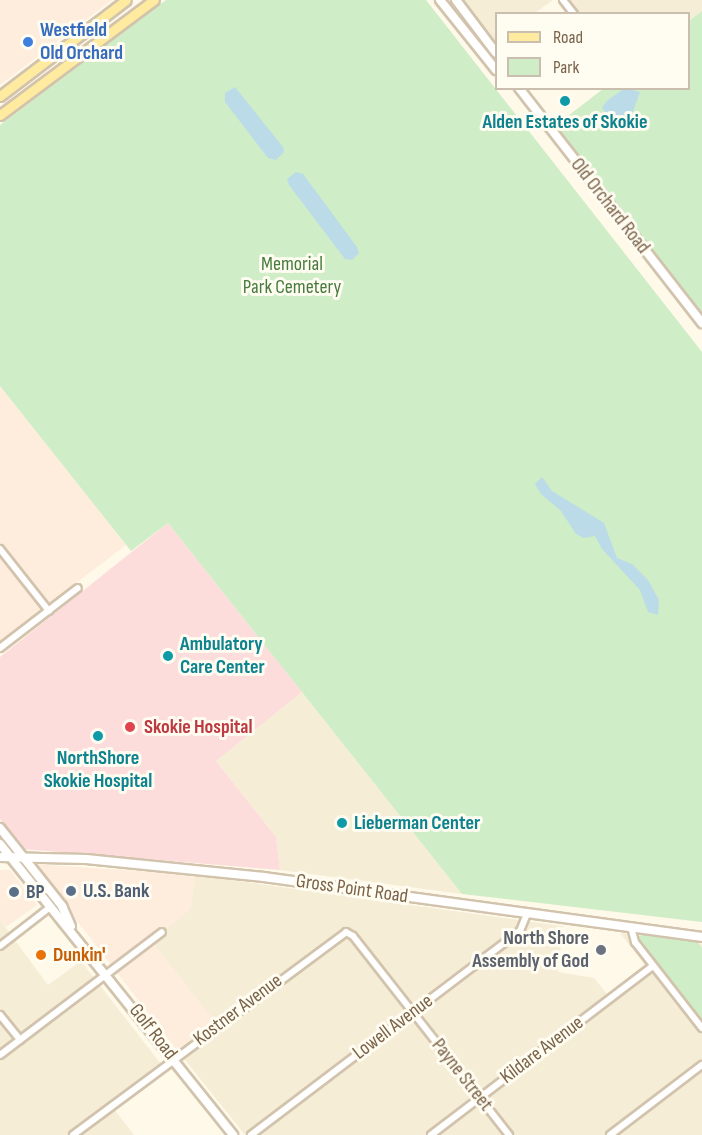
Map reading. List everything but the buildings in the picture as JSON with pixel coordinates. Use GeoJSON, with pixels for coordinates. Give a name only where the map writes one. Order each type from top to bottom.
{"type":"FeatureCollection","features":[{"type":"Feature","properties":{"kind":"main road"},"geometry":{"type":"LineString","coordinates":[[0,96],[126,0]]}},
{"type":"Feature","properties":{"kind":"main road"},"geometry":{"type":"LineString","coordinates":[[0,115],[154,0]]}},
{"type":"Feature","properties":{"kind":"main road"},"geometry":{"type":"LineString","coordinates":[[456,0],[495,52]]}},
{"type":"Feature","properties":{"kind":"main road"},"geometry":{"type":"LineString","coordinates":[[445,2],[495,69]]}},
{"type":"Feature","properties":{"kind":"main road","name":"Old Orchard Road"},"geometry":{"type":"LineString","coordinates":[[521,90],[702,323]]}},
{"type":"Feature","properties":{"kind":"main road","name":"Golf Road"},"geometry":{"type":"LineString","coordinates":[[0,828],[62,906],[72,929]]}},
{"type":"Feature","properties":{"kind":"main road","name":"Golf Road"},"geometry":{"type":"LineString","coordinates":[[0,844],[50,908],[72,929],[233,1135]]}},
{"type":"Feature","properties":{"kind":"main road","name":"Gross Point Road"},"geometry":{"type":"LineString","coordinates":[[0,857],[86,859],[264,877],[702,937]]}},
{"type":"Feature","properties":{"kind":"street"},"geometry":{"type":"LineString","coordinates":[[563,0],[572,12]]}},
{"type":"Feature","properties":{"kind":"street"},"geometry":{"type":"LineString","coordinates":[[0,549],[49,610]]}},
{"type":"Feature","properties":{"kind":"street"},"geometry":{"type":"LineString","coordinates":[[0,648],[78,588]]}},
{"type":"Feature","properties":{"kind":"street"},"geometry":{"type":"LineString","coordinates":[[0,946],[50,908]]}},
{"type":"Feature","properties":{"kind":"street","name":"Lowell Avenue"},"geometry":{"type":"LineString","coordinates":[[251,1135],[520,931],[527,914]]}},
{"type":"Feature","properties":{"kind":"street"},"geometry":{"type":"LineString","coordinates":[[632,927],[635,942],[702,1028]]}},
{"type":"Feature","properties":{"kind":"street"},"geometry":{"type":"LineString","coordinates":[[0,1055],[162,932]]}},
{"type":"Feature","properties":{"kind":"street","name":"Payne Street"},"geometry":{"type":"LineString","coordinates":[[346,932],[354,936],[509,1135]]}},
{"type":"Feature","properties":{"kind":"street","name":"Kostner Avenue"},"geometry":{"type":"LineString","coordinates":[[73,1135],[346,932]]}},
{"type":"Feature","properties":{"kind":"street","name":"Kildare Avenue"},"geometry":{"type":"LineString","coordinates":[[431,1135],[653,966]]}},
{"type":"Feature","properties":{"kind":"street"},"geometry":{"type":"LineString","coordinates":[[0,1015],[20,1040]]}},
{"type":"Feature","properties":{"kind":"street"},"geometry":{"type":"LineString","coordinates":[[610,1135],[702,1065]]}},
{"type":"Feature","properties":{"kind":"shaded area","name":"Westfield Old Orchard"},"geometry":{"type":"Polygon","coordinates":[[[0,0],[112,0],[0,85],[0,0]]]}},
{"type":"Feature","properties":{"kind":"shaded area"},"geometry":{"type":"Polygon","coordinates":[[[461,0],[553,0],[536,12],[495,12],[495,44],[461,0]]]}},
{"type":"Feature","properties":{"kind":"shaded area"},"geometry":{"type":"Polygon","coordinates":[[[559,0],[702,0],[702,11],[690,20],[690,12],[568,12],[559,0]]]}},
{"type":"Feature","properties":{"kind":"shaded area"},"geometry":{"type":"Polygon","coordinates":[[[0,386],[126,545],[0,641],[0,386]]]}},
{"type":"Feature","properties":{"kind":"shaded area","name":"Skokie Hospital"},"geometry":{"type":"Polygon","coordinates":[[[168,523],[302,692],[216,761],[276,837],[280,870],[22,849],[0,819],[0,657],[168,523]]]}},
{"type":"Feature","properties":{"kind":"shaded area"},"geometry":{"type":"Polygon","coordinates":[[[302,692],[462,894],[280,870],[276,837],[216,761],[302,692]]]}},
{"type":"Feature","properties":{"kind":"shaded area"},"geometry":{"type":"Polygon","coordinates":[[[33,864],[195,875],[190,909],[151,941],[214,1021],[177,1050],[33,864]]]}},
{"type":"Feature","properties":{"kind":"shaded area"},"geometry":{"type":"Polygon","coordinates":[[[0,870],[10,870],[37,905],[6,927],[0,920],[0,870]]]}},
{"type":"Feature","properties":{"kind":"shaded area"},"geometry":{"type":"Polygon","coordinates":[[[195,875],[563,926],[558,972],[594,978],[607,994],[645,965],[620,933],[702,944],[702,1135],[245,1135],[177,1050],[214,1021],[151,941],[190,909],[195,875]]]}},
{"type":"Feature","properties":{"kind":"shaded area"},"geometry":{"type":"Polygon","coordinates":[[[0,920],[48,985],[81,961],[161,1064],[110,1104],[134,1135],[0,1135],[0,920]]]}},
{"type":"Feature","properties":{"kind":"green space","name":"Memorial Park Cemetery"},"geometry":{"type":"Polygon","coordinates":[[[166,0],[426,0],[702,352],[702,922],[462,894],[168,523],[131,551],[0,386],[0,125],[166,0]]]}},
{"type":"Feature","properties":{"kind":"green space"},"geometry":{"type":"Polygon","coordinates":[[[702,11],[702,313],[558,129],[560,122],[602,90],[690,90],[690,20],[702,11]]]}},
{"type":"Feature","properties":{"kind":"green space"},"geometry":{"type":"Polygon","coordinates":[[[643,934],[696,940],[702,948],[702,1022],[636,938],[643,934]]]}},
{"type":"Feature","properties":{"kind":"water"},"geometry":{"type":"Polygon","coordinates":[[[235,87],[283,147],[284,152],[276,160],[268,158],[225,102],[225,93],[235,87]]]}},
{"type":"Feature","properties":{"kind":"water"},"geometry":{"type":"Polygon","coordinates":[[[622,90],[640,92],[631,117],[621,118],[604,111],[602,107],[622,90]]]}},
{"type":"Feature","properties":{"kind":"water"},"geometry":{"type":"Polygon","coordinates":[[[296,172],[303,174],[357,247],[359,253],[352,260],[345,259],[289,185],[287,179],[296,172]]]}},
{"type":"Feature","properties":{"kind":"water"},"geometry":{"type":"Polygon","coordinates":[[[542,477],[552,491],[604,523],[617,558],[632,564],[648,580],[659,600],[658,615],[648,612],[640,590],[602,549],[595,536],[584,538],[576,534],[561,511],[541,494],[535,484],[542,477]]]}},
{"type":"Feature","properties":{"kind":"place","name":"Westfield Old Orchard"},"geometry":{"type":"Point","coordinates":[28,42]}},
{"type":"Feature","properties":{"kind":"place","name":"Alden Estates of Skokie"},"geometry":{"type":"Point","coordinates":[565,101]}},
{"type":"Feature","properties":{"kind":"place","name":"Ambulatory Care Center"},"geometry":{"type":"Point","coordinates":[168,656]}},
{"type":"Feature","properties":{"kind":"place","name":"Skokie Hospital"},"geometry":{"type":"Point","coordinates":[130,727]}},
{"type":"Feature","properties":{"kind":"place","name":"NorthShore Skokie Hospital"},"geometry":{"type":"Point","coordinates":[98,736]}},
{"type":"Feature","properties":{"kind":"place","name":"Lieberman Center"},"geometry":{"type":"Point","coordinates":[342,823]}},
{"type":"Feature","properties":{"kind":"place","name":"U.S. Bank"},"geometry":{"type":"Point","coordinates":[71,891]}},
{"type":"Feature","properties":{"kind":"place","name":"BP"},"geometry":{"type":"Point","coordinates":[14,892]}},
{"type":"Feature","properties":{"kind":"place","name":"North Shore Assembly of God"},"geometry":{"type":"Point","coordinates":[601,950]}},
{"type":"Feature","properties":{"kind":"place","name":"Dunkin'"},"geometry":{"type":"Point","coordinates":[41,955]}}]}
